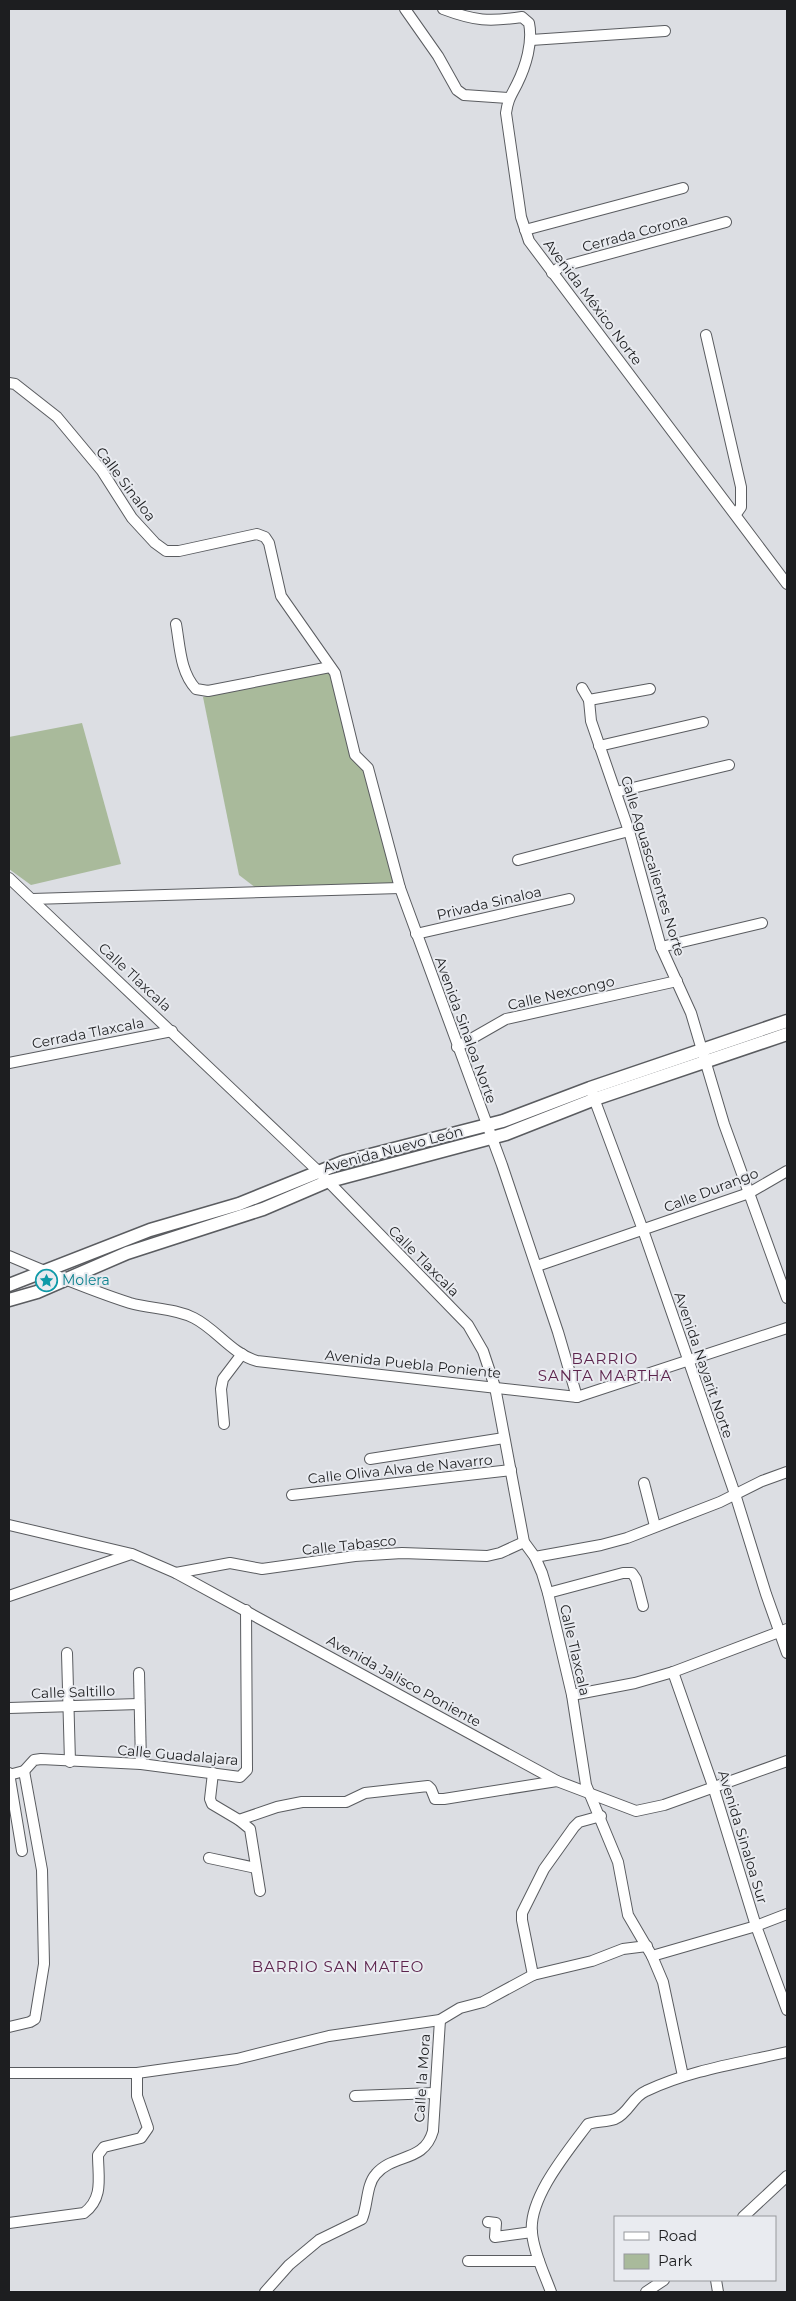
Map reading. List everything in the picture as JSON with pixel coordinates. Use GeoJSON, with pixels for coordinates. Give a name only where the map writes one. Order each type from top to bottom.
{"type":"FeatureCollection","features":[{"type":"Feature","properties":{"kind":"main road","name":"Avenida Nuevo León"},"geometry":{"type":"LineString","coordinates":[[704,1056],[787,1021]]}},
{"type":"Feature","properties":{"kind":"main road","name":"Avenida Nuevo León"},"geometry":{"type":"LineString","coordinates":[[9,1300],[65,1280],[127,1253],[262,1209],[322,1177],[343,1162],[489,1132],[592,1093],[704,1056],[787,1034]]}},
{"type":"Feature","properties":{"kind":"main road","name":"Avenida Nuevo León"},"geometry":{"type":"LineString","coordinates":[[9,1286],[150,1230],[322,1177]]}},
{"type":"Feature","properties":{"kind":"street"},"geometry":{"type":"LineString","coordinates":[[405,9],[438,56],[457,90],[464,95],[508,98]]}},
{"type":"Feature","properties":{"kind":"street"},"geometry":{"type":"LineString","coordinates":[[443,9],[466,18],[491,21],[522,17],[529,23],[531,40],[665,30]]}},
{"type":"Feature","properties":{"kind":"street","name":"Avenida México Norte"},"geometry":{"type":"LineString","coordinates":[[531,40],[518,83],[508,98],[506,113],[521,217],[529,241],[787,582]]}},
{"type":"Feature","properties":{"kind":"street"},"geometry":{"type":"LineString","coordinates":[[525,230],[683,188]]}},
{"type":"Feature","properties":{"kind":"street","name":"Cerrada Corona"},"geometry":{"type":"LineString","coordinates":[[552,273],[560,267],[726,222]]}},
{"type":"Feature","properties":{"kind":"street"},"geometry":{"type":"LineString","coordinates":[[706,335],[741,487],[741,507],[736,514]]}},
{"type":"Feature","properties":{"kind":"street","name":"Calle Sinaloa"},"geometry":{"type":"LineString","coordinates":[[9,383],[15,384],[57,417],[102,471],[132,518],[166,551],[179,551],[257,534],[265,537],[269,544],[281,596],[332,670]]}},
{"type":"Feature","properties":{"kind":"street"},"geometry":{"type":"LineString","coordinates":[[176,624],[184,667],[189,682],[196,689],[208,691],[332,670]]}},
{"type":"Feature","properties":{"kind":"street","name":"Avenida Sinaloa Norte"},"geometry":{"type":"LineString","coordinates":[[332,670],[355,755],[368,768],[400,888],[537,1266],[577,1397]]}},
{"type":"Feature","properties":{"kind":"street","name":"Calle Aguascalientes Norte"},"geometry":{"type":"LineString","coordinates":[[582,688],[590,700],[591,720],[629,831],[661,947],[691,1013],[724,1124],[787,1298]]}},
{"type":"Feature","properties":{"kind":"street"},"geometry":{"type":"LineString","coordinates":[[590,700],[650,689]]}},
{"type":"Feature","properties":{"kind":"street"},"geometry":{"type":"LineString","coordinates":[[599,746],[703,722]]}},
{"type":"Feature","properties":{"kind":"street"},"geometry":{"type":"LineString","coordinates":[[616,792],[729,765]]}},
{"type":"Feature","properties":{"kind":"street"},"geometry":{"type":"LineString","coordinates":[[518,860],[629,831]]}},
{"type":"Feature","properties":{"kind":"street","name":"Calle Tlaxcala"},"geometry":{"type":"LineString","coordinates":[[9,878],[172,1031],[322,1177],[468,1325],[483,1351],[495,1387],[524,1542],[535,1557],[548,1593],[572,1695],[584,1778],[601,1816],[618,1862],[628,1915],[650,1951],[663,1982],[683,2076]]}},
{"type":"Feature","properties":{"kind":"street"},"geometry":{"type":"LineString","coordinates":[[32,899],[400,888]]}},
{"type":"Feature","properties":{"kind":"street","name":"Privada Sinaloa"},"geometry":{"type":"LineString","coordinates":[[416,934],[569,899]]}},
{"type":"Feature","properties":{"kind":"street"},"geometry":{"type":"LineString","coordinates":[[661,947],[762,923]]}},
{"type":"Feature","properties":{"kind":"street","name":"Calle Nexcongo"},"geometry":{"type":"LineString","coordinates":[[457,1047],[506,1018],[677,981]]}},
{"type":"Feature","properties":{"kind":"street","name":"Cerrada Tlaxcala"},"geometry":{"type":"LineString","coordinates":[[9,1063],[172,1031]]}},
{"type":"Feature","properties":{"kind":"street","name":"Avenida Nayarit Norte"},"geometry":{"type":"LineString","coordinates":[[592,1093],[643,1230],[735,1494],[766,1594],[784,1630],[787,1653]]}},
{"type":"Feature","properties":{"kind":"street","name":"Calle Durango"},"geometry":{"type":"LineString","coordinates":[[537,1266],[749,1193],[787,1171]]}},
{"type":"Feature","properties":{"kind":"street","name":"Avenida Puebla Poniente"},"geometry":{"type":"LineString","coordinates":[[9,1256],[65,1280],[132,1303],[181,1313],[194,1318],[242,1354],[257,1361],[577,1397],[787,1328]]}},
{"type":"Feature","properties":{"kind":"street"},"geometry":{"type":"LineString","coordinates":[[224,1424],[220,1389],[223,1379],[242,1354]]}},
{"type":"Feature","properties":{"kind":"street"},"geometry":{"type":"LineString","coordinates":[[370,1459],[504,1438]]}},
{"type":"Feature","properties":{"kind":"street","name":"Calle Oliva Alva de Navarro"},"geometry":{"type":"LineString","coordinates":[[292,1495],[510,1470]]}},
{"type":"Feature","properties":{"kind":"street"},"geometry":{"type":"LineString","coordinates":[[535,1557],[601,1545],[627,1538],[720,1502],[787,1472]]}},
{"type":"Feature","properties":{"kind":"street"},"geometry":{"type":"LineString","coordinates":[[644,1482],[655,1526]]}},
{"type":"Feature","properties":{"kind":"street","name":"Avenida Jalisco Poniente"},"geometry":{"type":"LineString","coordinates":[[9,1525],[132,1554],[176,1573],[557,1782],[636,1810],[664,1805],[787,1760]]}},
{"type":"Feature","properties":{"kind":"street","name":"Calle Tabasco"},"geometry":{"type":"LineString","coordinates":[[176,1573],[230,1563],[262,1569],[356,1556],[402,1553],[487,1556],[500,1553],[524,1542]]}},
{"type":"Feature","properties":{"kind":"street"},"geometry":{"type":"LineString","coordinates":[[9,1596],[132,1554]]}},
{"type":"Feature","properties":{"kind":"street"},"geometry":{"type":"LineString","coordinates":[[548,1593],[623,1572],[632,1573],[636,1579],[643,1606]]}},
{"type":"Feature","properties":{"kind":"street","name":"Calle Guadalajara"},"geometry":{"type":"LineString","coordinates":[[9,1775],[24,1770],[34,1760],[41,1759],[70,1762],[141,1764],[240,1777],[247,1770],[246,1610]]}},
{"type":"Feature","properties":{"kind":"street"},"geometry":{"type":"LineString","coordinates":[[572,1695],[635,1683],[673,1672],[784,1630]]}},
{"type":"Feature","properties":{"kind":"street"},"geometry":{"type":"LineString","coordinates":[[67,1653],[70,1762]]}},
{"type":"Feature","properties":{"kind":"street","name":"Avenida Sinaloa Sur"},"geometry":{"type":"LineString","coordinates":[[673,1672],[713,1786],[756,1926],[787,2010]]}},
{"type":"Feature","properties":{"kind":"street"},"geometry":{"type":"LineString","coordinates":[[139,1673],[141,1764]]}},
{"type":"Feature","properties":{"kind":"street","name":"Calle Saltillo"},"geometry":{"type":"LineString","coordinates":[[9,1708],[139,1704]]}},
{"type":"Feature","properties":{"kind":"street"},"geometry":{"type":"LineString","coordinates":[[9,2026],[30,2022],[35,2019],[44,1964],[42,1870],[24,1770]]}},
{"type":"Feature","properties":{"kind":"street"},"geometry":{"type":"LineString","coordinates":[[213,1773],[210,1799],[212,1804],[250,1829],[260,1891]]}},
{"type":"Feature","properties":{"kind":"street"},"geometry":{"type":"LineString","coordinates":[[9,1775],[22,1852]]}},
{"type":"Feature","properties":{"kind":"street"},"geometry":{"type":"LineString","coordinates":[[239,1820],[277,1807],[302,1802],[346,1802],[374,1792],[428,1786],[435,1799],[444,1799],[557,1782]]}},
{"type":"Feature","properties":{"kind":"street"},"geometry":{"type":"LineString","coordinates":[[533,1975],[522,1913],[544,1869],[574,1827],[579,1822],[601,1816]]}},
{"type":"Feature","properties":{"kind":"street"},"geometry":{"type":"LineString","coordinates":[[208,1858],[256,1868]]}},
{"type":"Feature","properties":{"kind":"street"},"geometry":{"type":"LineString","coordinates":[[9,2073],[137,2073],[237,2059],[329,2036],[440,2020],[460,2008],[483,2002],[533,1975],[592,1961],[623,1949],[650,1951],[756,1926],[787,1914]]}},
{"type":"Feature","properties":{"kind":"street","name":"Calle la Mora"},"geometry":{"type":"LineString","coordinates":[[264,2292],[289,2265],[319,2240],[362,2219],[367,2208],[371,2182],[376,2174],[383,2168],[424,2150],[433,2131],[440,2020]]}},
{"type":"Feature","properties":{"kind":"street"},"geometry":{"type":"LineString","coordinates":[[551,2292],[539,2261],[532,2232],[534,2214],[539,2199],[588,2124],[615,2119],[626,2111],[634,2098],[644,2091],[683,2076],[787,2052]]}},
{"type":"Feature","properties":{"kind":"street"},"geometry":{"type":"LineString","coordinates":[[9,2223],[84,2212],[92,2207],[98,2199],[98,2155],[100,2150],[104,2147],[141,2138],[148,2128],[136,2096],[137,2073]]}},
{"type":"Feature","properties":{"kind":"street"},"geometry":{"type":"LineString","coordinates":[[354,2096],[434,2093]]}},
{"type":"Feature","properties":{"kind":"street"},"geometry":{"type":"LineString","coordinates":[[745,2216],[787,2176]]}},
{"type":"Feature","properties":{"kind":"street"},"geometry":{"type":"LineString","coordinates":[[488,2222],[496,2223],[495,2237],[532,2232]]}},
{"type":"Feature","properties":{"kind":"street"},"geometry":{"type":"LineString","coordinates":[[468,2261],[539,2261]]}},
{"type":"Feature","properties":{"kind":"street"},"geometry":{"type":"LineString","coordinates":[[646,2292],[662,2281]]}},
{"type":"Feature","properties":{"kind":"green space"},"geometry":{"type":"Polygon","coordinates":[[[331,671],[362,763],[394,884],[256,888],[239,875],[203,697],[331,671]]]}},
{"type":"Feature","properties":{"kind":"green space"},"geometry":{"type":"Polygon","coordinates":[[[82,723],[121,864],[31,885],[9,869],[9,737],[82,723]]]}},
{"type":"Feature","properties":{"kind":"green space"},"geometry":{"type":"Polygon","coordinates":[[[486,1130],[488,1136],[335,1177],[323,1173],[486,1130]]]}},
{"type":"Feature","properties":{"kind":"place","name":"Molera"},"geometry":{"type":"Point","coordinates":[46,1280]}},
{"type":"Feature","properties":{"kind":"district","name":"BARRIO SANTA MARTHA"},"geometry":{"type":"Point","coordinates":[605,1366]}},
{"type":"Feature","properties":{"kind":"district","name":"BARRIO SAN MATEO"},"geometry":{"type":"Point","coordinates":[338,1966]}}]}
